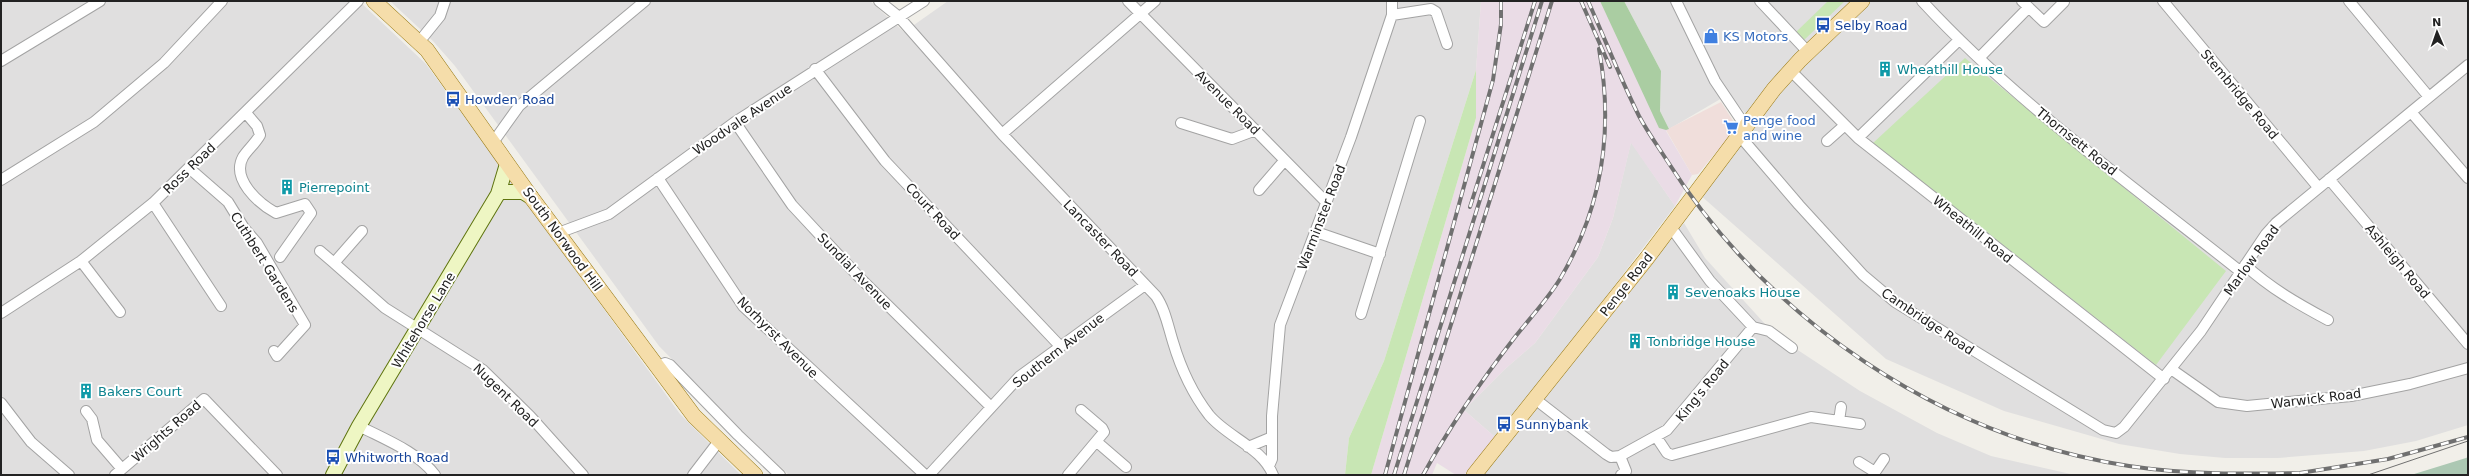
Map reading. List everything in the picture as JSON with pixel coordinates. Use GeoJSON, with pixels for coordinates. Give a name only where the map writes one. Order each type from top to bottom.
{"type":"FeatureCollection","features":[{"type":"Feature","properties":{"kind":"main road","name":"South Norwood Hill"},"geometry":{"type":"LineString","coordinates":[[374,1],[427,50],[494,141],[507,164],[531,197],[694,416],[755,475]]}},
{"type":"Feature","properties":{"kind":"main road","name":"Penge Road"},"geometry":{"type":"LineString","coordinates":[[1474,475],[1670,226],[1774,89],[1808,52],[1862,1]]}},
{"type":"Feature","properties":{"kind":"main road","name":"Whitehorse Lane"},"geometry":{"type":"LineString","coordinates":[[333,475],[359,426],[499,192],[507,164]]}},
{"type":"Feature","properties":{"kind":"main road"},"geometry":{"type":"LineString","coordinates":[[499,192],[523,192],[531,197]]}},
{"type":"Feature","properties":{"kind":"street"},"geometry":{"type":"LineString","coordinates":[[1,61],[100,1]]}},
{"type":"Feature","properties":{"kind":"street"},"geometry":{"type":"LineString","coordinates":[[1,180],[94,122],[164,63],[222,1]]}},
{"type":"Feature","properties":{"kind":"street","name":"Ross Road"},"geometry":{"type":"LineString","coordinates":[[1,313],[81,261],[154,203],[358,1]]}},
{"type":"Feature","properties":{"kind":"street"},"geometry":{"type":"LineString","coordinates":[[419,42],[440,16],[445,1]]}},
{"type":"Feature","properties":{"kind":"street"},"geometry":{"type":"LineString","coordinates":[[494,141],[519,106],[645,1]]}},
{"type":"Feature","properties":{"kind":"street","name":"Lancaster Road"},"geometry":{"type":"LineString","coordinates":[[879,1],[899,17],[1002,134],[1145,284],[1160,302],[1181,367],[1196,395],[1214,421],[1248,446],[1271,471]]}},
{"type":"Feature","properties":{"kind":"street","name":"Woodvale Avenue"},"geometry":{"type":"LineString","coordinates":[[558,233],[609,214],[735,122],[815,69],[924,1]]}},
{"type":"Feature","properties":{"kind":"street","name":"Avenue Road"},"geometry":{"type":"LineString","coordinates":[[1128,1],[1141,12],[1256,130],[1284,161],[1327,203]]}},
{"type":"Feature","properties":{"kind":"street"},"geometry":{"type":"LineString","coordinates":[[1002,134],[1155,1]]}},
{"type":"Feature","properties":{"kind":"street","name":"Warminster Road"},"geometry":{"type":"LineString","coordinates":[[1271,471],[1280,325],[1327,203],[1392,15],[1392,1]]}},
{"type":"Feature","properties":{"kind":"street"},"geometry":{"type":"LineString","coordinates":[[1676,1],[1715,81],[1743,131]]}},
{"type":"Feature","properties":{"kind":"street"},"geometry":{"type":"LineString","coordinates":[[1760,1],[1808,52]]}},
{"type":"Feature","properties":{"kind":"street","name":"Thornsett Road"},"geometry":{"type":"LineString","coordinates":[[1922,1],[1958,41],[1980,58],[2061,129],[2243,268],[2259,277],[2297,304],[2328,320]]}},
{"type":"Feature","properties":{"kind":"street","name":"Stembridge Road"},"geometry":{"type":"LineString","coordinates":[[2163,1],[2318,187]]}},
{"type":"Feature","properties":{"kind":"street"},"geometry":{"type":"LineString","coordinates":[[2349,1],[2429,97]]}},
{"type":"Feature","properties":{"kind":"street"},"geometry":{"type":"LineString","coordinates":[[1980,58],[2025,4],[2044,22],[2064,2]]}},
{"type":"Feature","properties":{"kind":"street"},"geometry":{"type":"LineString","coordinates":[[1392,15],[1431,9],[1436,12],[1447,44]]}},
{"type":"Feature","properties":{"kind":"street"},"geometry":{"type":"LineString","coordinates":[[1858,138],[1958,41]]}},
{"type":"Feature","properties":{"kind":"street","name":"Marlow Road"},"geometry":{"type":"LineString","coordinates":[[2116,433],[2124,427],[2164,379],[2201,331],[2266,234],[2318,187],[2468,66]]}},
{"type":"Feature","properties":{"kind":"street","name":"Court Road"},"geometry":{"type":"LineString","coordinates":[[815,69],[885,161],[1060,346]]}},
{"type":"Feature","properties":{"kind":"street","name":"Wheathill Road"},"geometry":{"type":"LineString","coordinates":[[1790,70],[1858,138],[2164,379]]}},
{"type":"Feature","properties":{"kind":"street"},"geometry":{"type":"LineString","coordinates":[[2411,112],[2468,178]]}},
{"type":"Feature","properties":{"kind":"street"},"geometry":{"type":"LineString","coordinates":[[246,113],[257,126],[260,135],[255,144],[244,156],[239,167],[241,179],[264,206],[276,213],[305,204],[311,213],[280,257]]}},
{"type":"Feature","properties":{"kind":"street"},"geometry":{"type":"LineString","coordinates":[[1361,314],[1420,121]]}},
{"type":"Feature","properties":{"kind":"street","name":"Sundial Avenue"},"geometry":{"type":"LineString","coordinates":[[735,122],[792,205],[858,276],[991,407]]}},
{"type":"Feature","properties":{"kind":"street"},"geometry":{"type":"LineString","coordinates":[[1181,123],[1232,138],[1256,130]]}},
{"type":"Feature","properties":{"kind":"street"},"geometry":{"type":"LineString","coordinates":[[1827,141],[1845,125]]}},
{"type":"Feature","properties":{"kind":"street","name":"Cambridge Road"},"geometry":{"type":"LineString","coordinates":[[1743,131],[1799,205],[1863,275],[1895,302],[2103,430],[2116,433]]}},
{"type":"Feature","properties":{"kind":"street"},"geometry":{"type":"LineString","coordinates":[[1259,190],[1284,161]]}},
{"type":"Feature","properties":{"kind":"street","name":"Cuthbert Gardens"},"geometry":{"type":"LineString","coordinates":[[189,168],[228,202],[244,228],[257,243],[305,325],[277,356],[274,351]]}},
{"type":"Feature","properties":{"kind":"street","name":"Norhyrst Avenue"},"geometry":{"type":"LineString","coordinates":[[658,178],[743,306],[924,475]]}},
{"type":"Feature","properties":{"kind":"street","name":"Ashleigh Road"},"geometry":{"type":"LineString","coordinates":[[2329,179],[2468,344]]}},
{"type":"Feature","properties":{"kind":"street"},"geometry":{"type":"LineString","coordinates":[[154,203],[221,306]]}},
{"type":"Feature","properties":{"kind":"street"},"geometry":{"type":"LineString","coordinates":[[1670,226],[1710,281],[1752,327],[1769,331],[1792,348]]}},
{"type":"Feature","properties":{"kind":"street"},"geometry":{"type":"LineString","coordinates":[[334,263],[362,231]]}},
{"type":"Feature","properties":{"kind":"street"},"geometry":{"type":"LineString","coordinates":[[1316,232],[1380,254]]}},
{"type":"Feature","properties":{"kind":"street","name":"Nugent Road"},"geometry":{"type":"LineString","coordinates":[[320,251],[385,308],[483,370],[530,416],[583,475]]}},
{"type":"Feature","properties":{"kind":"street"},"geometry":{"type":"LineString","coordinates":[[81,261],[120,312]]}},
{"type":"Feature","properties":{"kind":"street","name":"Southern Avenue"},"geometry":{"type":"LineString","coordinates":[[929,475],[1020,376],[1145,284]]}},
{"type":"Feature","properties":{"kind":"street","name":"King's Road"},"geometry":{"type":"LineString","coordinates":[[1620,456],[1657,438],[1679,418],[1752,327]]}},
{"type":"Feature","properties":{"kind":"street"},"geometry":{"type":"LineString","coordinates":[[657,367],[665,363],[670,365],[738,435],[780,475]]}},
{"type":"Feature","properties":{"kind":"street","name":"Warwick Road"},"geometry":{"type":"LineString","coordinates":[[2171,369],[2218,402],[2247,406],[2351,396],[2410,384],[2468,368]]}},
{"type":"Feature","properties":{"kind":"street","name":"Wrights Road"},"geometry":{"type":"LineString","coordinates":[[86,411],[92,419],[97,440],[119,472],[204,399],[277,475]]}},
{"type":"Feature","properties":{"kind":"street"},"geometry":{"type":"LineString","coordinates":[[1535,399],[1606,454],[1611,457],[1620,456],[1626,471],[1621,475]]}},
{"type":"Feature","properties":{"kind":"street"},"geometry":{"type":"LineString","coordinates":[[1,403],[31,442],[69,475]]}},
{"type":"Feature","properties":{"kind":"street"},"geometry":{"type":"LineString","coordinates":[[1839,421],[1841,407]]}},
{"type":"Feature","properties":{"kind":"street"},"geometry":{"type":"LineString","coordinates":[[1068,475],[1104,432],[1102,428],[1081,410]]}},
{"type":"Feature","properties":{"kind":"street"},"geometry":{"type":"LineString","coordinates":[[1657,438],[1666,452],[1672,455],[1811,417],[1860,424]]}},
{"type":"Feature","properties":{"kind":"street"},"geometry":{"type":"LineString","coordinates":[[359,426],[410,454],[430,468],[435,475]]}},
{"type":"Feature","properties":{"kind":"street"},"geometry":{"type":"LineString","coordinates":[[1248,446],[1272,437]]}},
{"type":"Feature","properties":{"kind":"street"},"geometry":{"type":"LineString","coordinates":[[693,475],[719,441]]}},
{"type":"Feature","properties":{"kind":"street"},"geometry":{"type":"LineString","coordinates":[[1097,442],[1126,467]]}},
{"type":"Feature","properties":{"kind":"street"},"geometry":{"type":"LineString","coordinates":[[1859,462],[1874,474],[1884,459]]}},
{"type":"Feature","properties":{"kind":"shaded area"},"geometry":{"type":"Polygon","coordinates":[[[1,1],[359,1],[426,64],[680,414],[741,475],[1,475],[1,1]]]}},
{"type":"Feature","properties":{"kind":"shaded area"},"geometry":{"type":"Polygon","coordinates":[[[390,1],[870,1],[904,32],[948,1],[1481,1],[1476,70],[1384,361],[1349,438],[1345,475],[789,475],[738,427],[659,346],[455,66],[433,41],[390,1]]]}},
{"type":"Feature","properties":{"kind":"shaded area"},"geometry":{"type":"Polygon","coordinates":[[[1481,1],[1603,1],[1669,129],[1666,131],[1692,175],[1675,206],[1631,143],[1613,218],[1598,257],[1535,343],[1505,369],[1464,410],[1495,437],[1464,475],[1456,475],[1437,463],[1432,475],[1371,475],[1476,118],[1476,70],[1481,1]]]}},
{"type":"Feature","properties":{"kind":"shaded area"},"geometry":{"type":"Polygon","coordinates":[[[1624,1],[2468,1],[2468,425],[2416,441],[2364,451],[2278,458],[2225,458],[2180,454],[2119,444],[2004,411],[1886,359],[1699,194],[1755,125],[1729,94],[1669,129],[1660,111],[1661,71],[1624,1]]]}},
{"type":"Feature","properties":{"kind":"shaded area"},"geometry":{"type":"Polygon","coordinates":[[[1721,102],[1737,127],[1698,174],[1692,175],[1666,130],[1721,102]]]}},
{"type":"Feature","properties":{"kind":"shaded area"},"geometry":{"type":"Polygon","coordinates":[[[1631,142],[1675,206],[1544,378],[1495,437],[1464,410],[1505,369],[1535,343],[1598,257],[1613,218],[1631,142]]]}},
{"type":"Feature","properties":{"kind":"shaded area"},"geometry":{"type":"Polygon","coordinates":[[[1684,223],[1705,258],[1775,335],[1860,391],[1937,433],[1991,456],[2075,475],[1482,475],[1684,223]]]}},
{"type":"Feature","properties":{"kind":"green space"},"geometry":{"type":"Polygon","coordinates":[[[1600,1],[1624,1],[1661,71],[1660,111],[1669,129],[1666,130],[1659,128],[1600,1]]]}},
{"type":"Feature","properties":{"kind":"green space"},"geometry":{"type":"Polygon","coordinates":[[[1828,1],[1845,1],[1803,41],[1795,33],[1828,1]]]}},
{"type":"Feature","properties":{"kind":"green space"},"geometry":{"type":"Polygon","coordinates":[[[1965,58],[2226,271],[2156,365],[1873,143],[1965,58]]]}},
{"type":"Feature","properties":{"kind":"green space"},"geometry":{"type":"Polygon","coordinates":[[[1476,70],[1476,118],[1371,475],[1345,475],[1349,438],[1384,361],[1476,70]]]}},
{"type":"Feature","properties":{"kind":"green space"},"geometry":{"type":"Polygon","coordinates":[[[2468,457],[2468,475],[2411,475],[2466,458],[2468,457]]]}},
{"type":"Feature","properties":{"kind":"tram line"},"geometry":{"type":"LineString","coordinates":[[2368,475],[2468,441]]}},
{"type":"Feature","properties":{"kind":"railway"},"geometry":{"type":"LineString","coordinates":[[1385,475],[1493,80],[1501,24],[1501,1]]}},
{"type":"Feature","properties":{"kind":"railway"},"geometry":{"type":"LineString","coordinates":[[1470,207],[1535,1]]}},
{"type":"Feature","properties":{"kind":"railway"},"geometry":{"type":"LineString","coordinates":[[1394,475],[1542,1]]}},
{"type":"Feature","properties":{"kind":"railway"},"geometry":{"type":"LineString","coordinates":[[1404,475],[1552,1]]}},
{"type":"Feature","properties":{"kind":"railway"},"geometry":{"type":"LineString","coordinates":[[1581,1],[1610,67]]}},
{"type":"Feature","properties":{"kind":"railway"},"geometry":{"type":"LineString","coordinates":[[1588,1],[1639,116],[1666,159],[1707,217],[1754,270],[1807,319],[1864,362],[1926,398],[1991,428],[2059,451],[2129,466],[2173,471],[2239,474],[2305,473]]}},
{"type":"Feature","properties":{"kind":"railway"},"geometry":{"type":"LineString","coordinates":[[1423,475],[1455,421],[1478,387],[1560,279],[1586,225],[1595,197],[1601,168],[1604,139],[1605,110],[1599,49]]}},
{"type":"Feature","properties":{"kind":"railway"},"geometry":{"type":"LineString","coordinates":[[2300,473],[2388,459],[2468,437]]}},
{"type":"Feature","properties":{"kind":"place","name":"Selby Road"},"geometry":{"type":"Point","coordinates":[1823,25]}},
{"type":"Feature","properties":{"kind":"place","name":"KS Motors"},"geometry":{"type":"Point","coordinates":[1711,36]}},
{"type":"Feature","properties":{"kind":"place","name":"Wheathill House"},"geometry":{"type":"Point","coordinates":[1885,69]}},
{"type":"Feature","properties":{"kind":"place","name":"Howden Road"},"geometry":{"type":"Point","coordinates":[453,99]}},
{"type":"Feature","properties":{"kind":"place","name":"Penge food and wine"},"geometry":{"type":"Point","coordinates":[1731,127]}},
{"type":"Feature","properties":{"kind":"place","name":"Pierrepoint"},"geometry":{"type":"Point","coordinates":[287,187]}},
{"type":"Feature","properties":{"kind":"place","name":"Sevenoaks House"},"geometry":{"type":"Point","coordinates":[1673,292]}},
{"type":"Feature","properties":{"kind":"place","name":"Tonbridge House"},"geometry":{"type":"Point","coordinates":[1635,341]}},
{"type":"Feature","properties":{"kind":"place","name":"Bakers Court"},"geometry":{"type":"Point","coordinates":[86,391]}},
{"type":"Feature","properties":{"kind":"place","name":"Sunnybank"},"geometry":{"type":"Point","coordinates":[1504,424]}},
{"type":"Feature","properties":{"kind":"place","name":"Whitworth Road"},"geometry":{"type":"Point","coordinates":[333,457]}}]}
